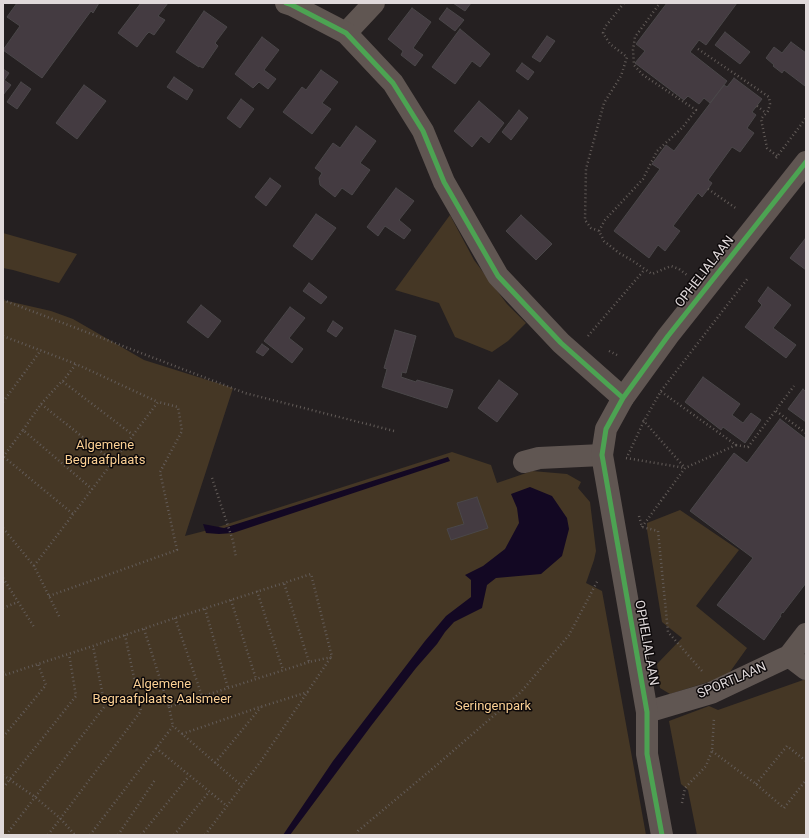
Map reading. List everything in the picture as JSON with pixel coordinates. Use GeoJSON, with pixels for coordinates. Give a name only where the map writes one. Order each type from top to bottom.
{"type":"FeatureCollection","features":[{"type":"Feature","properties":{"kind":"street"},"geometry":{"type":"LineString","coordinates":[[286,3],[346,33],[394,83],[423,131],[444,182],[498,276],[561,343],[623,398]]}},
{"type":"Feature","properties":{"kind":"street"},"geometry":{"type":"LineString","coordinates":[[346,33],[374,3]]}},
{"type":"Feature","properties":{"kind":"street","name":"OPHELIALAAN"},"geometry":{"type":"LineString","coordinates":[[662,835],[647,754],[647,712],[619,560],[602,455],[606,430],[623,398],[668,336],[806,162]]}},
{"type":"Feature","properties":{"kind":"street"},"geometry":{"type":"LineString","coordinates":[[524,462],[539,458],[602,455]]}},
{"type":"Feature","properties":{"kind":"street","name":"SPORTLAAN"},"geometry":{"type":"LineString","coordinates":[[647,712],[711,693],[789,656],[806,634]]}},
{"type":"Feature","properties":{"kind":"street"},"geometry":{"type":"LineString","coordinates":[[789,656],[806,669]]}},
{"type":"Feature","properties":{"kind":"path"},"geometry":{"type":"LineString","coordinates":[[599,231],[605,220],[643,179],[657,151],[682,128],[696,110],[643,75],[627,57],[610,44],[602,33],[624,3]]}},
{"type":"Feature","properties":{"kind":"path"},"geometry":{"type":"LineString","coordinates":[[634,65],[633,50],[635,37],[660,3]]}},
{"type":"Feature","properties":{"kind":"path"},"geometry":{"type":"LineString","coordinates":[[698,49],[769,97],[770,104],[762,119],[767,148],[777,156]]}},
{"type":"Feature","properties":{"kind":"path"},"geometry":{"type":"LineString","coordinates":[[627,57],[621,76],[604,103],[586,169],[585,220],[591,228],[599,231],[604,241],[619,253],[652,274],[672,266],[687,275]]}},
{"type":"Feature","properties":{"kind":"path"},"geometry":{"type":"LineString","coordinates":[[757,106],[766,113]]}},
{"type":"Feature","properties":{"kind":"path"},"geometry":{"type":"LineString","coordinates":[[708,190],[737,209]]}},
{"type":"Feature","properties":{"kind":"path"},"geometry":{"type":"LineString","coordinates":[[593,341],[587,337],[645,269]]}},
{"type":"Feature","properties":{"kind":"path"},"geometry":{"type":"LineString","coordinates":[[627,458],[660,391],[753,272]]}},
{"type":"Feature","properties":{"kind":"path"},"geometry":{"type":"LineString","coordinates":[[3,300],[245,393],[394,431]]}},
{"type":"Feature","properties":{"kind":"path"},"geometry":{"type":"LineString","coordinates":[[3,336],[76,364],[158,402],[178,407],[182,431],[160,472],[177,550],[49,596]]}},
{"type":"Feature","properties":{"kind":"path"},"geometry":{"type":"LineString","coordinates":[[605,348],[617,356]]}},
{"type":"Feature","properties":{"kind":"path"},"geometry":{"type":"LineString","coordinates":[[3,402],[41,350]]}},
{"type":"Feature","properties":{"kind":"path"},"geometry":{"type":"LineString","coordinates":[[73,514],[3,457],[41,404],[76,364]]}},
{"type":"Feature","properties":{"kind":"path"},"geometry":{"type":"LineString","coordinates":[[639,376],[736,444],[748,447],[794,386]]}},
{"type":"Feature","properties":{"kind":"path"},"geometry":{"type":"LineString","coordinates":[[62,381],[132,435]]}},
{"type":"Feature","properties":{"kind":"path"},"geometry":{"type":"LineString","coordinates":[[623,398],[685,468]]}},
{"type":"Feature","properties":{"kind":"path"},"geometry":{"type":"LineString","coordinates":[[34,566],[158,402]]}},
{"type":"Feature","properties":{"kind":"path"},"geometry":{"type":"LineString","coordinates":[[41,404],[113,461]]}},
{"type":"Feature","properties":{"kind":"path"},"geometry":{"type":"LineString","coordinates":[[776,411],[806,433]]}},
{"type":"Feature","properties":{"kind":"path"},"geometry":{"type":"LineString","coordinates":[[23,430],[92,489]]}},
{"type":"Feature","properties":{"kind":"path"},"geometry":{"type":"LineString","coordinates":[[357,835],[358,831],[521,692],[569,635],[600,576],[619,560],[685,468],[736,444]]}},
{"type":"Feature","properties":{"kind":"path"},"geometry":{"type":"LineString","coordinates":[[602,455],[685,468]]}},
{"type":"Feature","properties":{"kind":"path"},"geometry":{"type":"LineString","coordinates":[[212,478],[233,541],[236,557]]}},
{"type":"Feature","properties":{"kind":"path"},"geometry":{"type":"LineString","coordinates":[[638,512],[642,527]]}},
{"type":"Feature","properties":{"kind":"path"},"geometry":{"type":"LineString","coordinates":[[642,527],[658,531],[668,632],[702,670],[711,693],[714,717],[712,751],[706,766],[685,788],[681,809]]}},
{"type":"Feature","properties":{"kind":"path"},"geometry":{"type":"LineString","coordinates":[[3,528],[34,566],[60,618]]}},
{"type":"Feature","properties":{"kind":"path"},"geometry":{"type":"LineString","coordinates":[[4,675],[311,574],[332,657],[265,755],[205,835]]}},
{"type":"Feature","properties":{"kind":"path"},"geometry":{"type":"LineString","coordinates":[[3,578],[34,627]]}},
{"type":"Feature","properties":{"kind":"path"},"geometry":{"type":"LineString","coordinates":[[284,583],[309,662]]}},
{"type":"Feature","properties":{"kind":"path"},"geometry":{"type":"LineString","coordinates":[[258,591],[283,670]]}},
{"type":"Feature","properties":{"kind":"path"},"geometry":{"type":"LineString","coordinates":[[231,600],[256,679]]}},
{"type":"Feature","properties":{"kind":"path"},"geometry":{"type":"LineString","coordinates":[[3,608],[18,602]]}},
{"type":"Feature","properties":{"kind":"path"},"geometry":{"type":"LineString","coordinates":[[205,609],[228,688]]}},
{"type":"Feature","properties":{"kind":"path"},"geometry":{"type":"LineString","coordinates":[[175,618],[202,696]]}},
{"type":"Feature","properties":{"kind":"path"},"geometry":{"type":"LineString","coordinates":[[144,629],[169,707],[173,726],[242,786]]}},
{"type":"Feature","properties":{"kind":"path"},"geometry":{"type":"LineString","coordinates":[[48,835],[141,711],[125,635]]}},
{"type":"Feature","properties":{"kind":"path"},"geometry":{"type":"LineString","coordinates":[[6,835],[105,706],[93,646]]}},
{"type":"Feature","properties":{"kind":"path"},"geometry":{"type":"LineString","coordinates":[[3,788],[76,696],[69,654]]}},
{"type":"Feature","properties":{"kind":"path"},"geometry":{"type":"LineString","coordinates":[[169,707],[309,662],[332,657]]}},
{"type":"Feature","properties":{"kind":"path"},"geometry":{"type":"LineString","coordinates":[[3,737],[46,685],[38,664]]}},
{"type":"Feature","properties":{"kind":"path"},"geometry":{"type":"LineString","coordinates":[[182,734],[262,706],[309,692]]}},
{"type":"Feature","properties":{"kind":"path"},"geometry":{"type":"LineString","coordinates":[[215,763],[262,706]]}},
{"type":"Feature","properties":{"kind":"path"},"geometry":{"type":"LineString","coordinates":[[90,835],[173,726]]}},
{"type":"Feature","properties":{"kind":"path"},"geometry":{"type":"LineString","coordinates":[[756,784],[787,746],[806,761]]}},
{"type":"Feature","properties":{"kind":"path"},"geometry":{"type":"LineString","coordinates":[[156,748],[227,806]]}},
{"type":"Feature","properties":{"kind":"path"},"geometry":{"type":"LineString","coordinates":[[712,751],[756,784],[784,808],[806,780]]}},
{"type":"Feature","properties":{"kind":"path"},"geometry":{"type":"LineString","coordinates":[[3,775],[35,797],[61,819],[75,835]]}},
{"type":"Feature","properties":{"kind":"path"},"geometry":{"type":"LineString","coordinates":[[141,835],[189,776]]}},
{"type":"Feature","properties":{"kind":"path"},"geometry":{"type":"LineString","coordinates":[[118,835],[155,780]]}},
{"type":"Feature","properties":{"kind":"path"},"geometry":{"type":"LineString","coordinates":[[174,835],[209,792]]}},
{"type":"Feature","properties":{"kind":"green space"},"geometry":{"type":"Polygon","coordinates":[[[450,215],[474,260],[507,304],[526,323],[508,341],[492,352],[455,337],[439,303],[395,290],[450,215]]]}},
{"type":"Feature","properties":{"kind":"green space"},"geometry":{"type":"Polygon","coordinates":[[[3,233],[77,254],[59,283],[3,268],[3,233]]]}},
{"type":"Feature","properties":{"kind":"green space"},"geometry":{"type":"Polygon","coordinates":[[[3,300],[51,311],[73,319],[144,360],[233,388],[185,536],[212,529],[452,452],[491,465],[497,483],[532,471],[567,474],[581,482],[578,488],[590,502],[596,551],[586,583],[602,591],[646,835],[3,835],[3,300]]]}},
{"type":"Feature","properties":{"kind":"green space"},"geometry":{"type":"Polygon","coordinates":[[[680,510],[739,550],[696,606],[747,648],[727,676],[670,694],[660,688],[657,664],[682,638],[662,622],[647,523],[680,510]]]}},
{"type":"Feature","properties":{"kind":"green space"},"geometry":{"type":"Polygon","coordinates":[[[806,679],[806,835],[697,835],[688,790],[681,784],[669,721],[709,706],[718,710],[806,679]]]}},
{"type":"Feature","properties":{"kind":"shaded area"},"geometry":{"type":"Polygon","coordinates":[[[448,457],[450,461],[233,533],[206,533],[203,524],[224,528],[448,457]]]}},
{"type":"Feature","properties":{"kind":"shaded area"},"geometry":{"type":"Polygon","coordinates":[[[530,487],[552,496],[567,518],[569,529],[562,556],[541,574],[496,578],[487,585],[482,608],[454,622],[445,632],[371,726],[290,835],[283,835],[333,761],[425,641],[446,616],[471,597],[471,580],[465,575],[483,566],[505,549],[519,523],[517,508],[511,494],[530,487]]]}},
{"type":"Feature","properties":{"kind":"building"},"geometry":{"type":"Polygon","coordinates":[[[17,3],[99,3],[93,13],[91,11],[42,78],[3,50],[20,26],[7,17],[17,3]]]}},
{"type":"Feature","properties":{"kind":"building"},"geometry":{"type":"Polygon","coordinates":[[[141,3],[168,3],[158,16],[165,20],[154,35],[149,32],[137,47],[118,33],[141,3]]]}},
{"type":"Feature","properties":{"kind":"building"},"geometry":{"type":"Polygon","coordinates":[[[453,3],[471,3],[465,11],[453,3]]]}},
{"type":"Feature","properties":{"kind":"building"},"geometry":{"type":"Polygon","coordinates":[[[667,3],[737,3],[706,45],[699,40],[690,52],[727,81],[710,103],[704,98],[699,104],[688,96],[684,100],[635,63],[645,51],[636,44],[667,3]]]}},
{"type":"Feature","properties":{"kind":"building"},"geometry":{"type":"Polygon","coordinates":[[[412,8],[431,22],[413,48],[423,55],[415,66],[401,55],[403,51],[388,39],[412,8]]]}},
{"type":"Feature","properties":{"kind":"building"},"geometry":{"type":"Polygon","coordinates":[[[447,8],[464,20],[455,31],[439,19],[447,8]]]}},
{"type":"Feature","properties":{"kind":"building"},"geometry":{"type":"Polygon","coordinates":[[[204,11],[227,27],[215,43],[218,46],[203,68],[176,52],[204,11]]]}},
{"type":"Feature","properties":{"kind":"building"},"geometry":{"type":"Polygon","coordinates":[[[460,29],[490,54],[480,67],[472,61],[455,84],[432,67],[460,29]]]}},
{"type":"Feature","properties":{"kind":"building"},"geometry":{"type":"Polygon","coordinates":[[[725,32],[750,52],[740,64],[715,45],[725,32]]]}},
{"type":"Feature","properties":{"kind":"building"},"geometry":{"type":"Polygon","coordinates":[[[547,36],[555,41],[540,62],[532,57],[547,36]]]}},
{"type":"Feature","properties":{"kind":"building"},"geometry":{"type":"Polygon","coordinates":[[[262,37],[279,50],[264,70],[276,79],[268,89],[259,82],[253,88],[235,74],[262,37]]]}},
{"type":"Feature","properties":{"kind":"building"},"geometry":{"type":"Polygon","coordinates":[[[791,42],[806,53],[805,86],[784,70],[782,73],[766,58],[774,47],[782,53],[791,42]]]}},
{"type":"Feature","properties":{"kind":"building"},"geometry":{"type":"Polygon","coordinates":[[[522,63],[534,72],[528,80],[516,71],[522,63]]]}},
{"type":"Feature","properties":{"kind":"building"},"geometry":{"type":"Polygon","coordinates":[[[3,69],[9,73],[3,82],[3,69]]]}},
{"type":"Feature","properties":{"kind":"building"},"geometry":{"type":"Polygon","coordinates":[[[321,70],[338,82],[322,103],[331,109],[312,134],[283,112],[302,87],[306,90],[321,70]]]}},
{"type":"Feature","properties":{"kind":"building"},"geometry":{"type":"Polygon","coordinates":[[[174,77],[193,90],[187,100],[167,87],[174,77]]]}},
{"type":"Feature","properties":{"kind":"building"},"geometry":{"type":"Polygon","coordinates":[[[734,78],[762,99],[752,112],[756,115],[747,128],[754,133],[740,152],[732,147],[708,180],[712,183],[708,189],[702,197],[698,193],[673,226],[680,231],[665,251],[658,245],[649,258],[614,231],[660,169],[652,164],[666,145],[674,151],[724,85],[727,87],[734,78]]]}},
{"type":"Feature","properties":{"kind":"building"},"geometry":{"type":"Polygon","coordinates":[[[4,80],[11,85],[3,95],[3,83],[4,80]]]}},
{"type":"Feature","properties":{"kind":"building"},"geometry":{"type":"Polygon","coordinates":[[[21,82],[31,89],[17,109],[7,102],[21,82]]]}},
{"type":"Feature","properties":{"kind":"building"},"geometry":{"type":"Polygon","coordinates":[[[84,85],[106,101],[77,139],[56,123],[84,85]]]}},
{"type":"Feature","properties":{"kind":"building"},"geometry":{"type":"Polygon","coordinates":[[[241,99],[254,109],[240,128],[227,118],[241,99]]]}},
{"type":"Feature","properties":{"kind":"building"},"geometry":{"type":"Polygon","coordinates":[[[479,101],[504,123],[489,143],[481,136],[472,147],[454,131],[479,101]]]}},
{"type":"Feature","properties":{"kind":"building"},"geometry":{"type":"Polygon","coordinates":[[[519,110],[528,118],[511,140],[502,132],[519,110]]]}},
{"type":"Feature","properties":{"kind":"building"},"geometry":{"type":"Polygon","coordinates":[[[356,126],[376,141],[360,163],[370,170],[352,195],[342,188],[335,197],[320,185],[319,178],[322,173],[315,168],[333,143],[340,148],[356,126]]]}},
{"type":"Feature","properties":{"kind":"building"},"geometry":{"type":"Polygon","coordinates":[[[270,178],[281,186],[266,206],[255,197],[270,178]]]}},
{"type":"Feature","properties":{"kind":"building"},"geometry":{"type":"Polygon","coordinates":[[[396,188],[414,201],[399,220],[411,230],[404,239],[385,226],[378,236],[367,227],[396,188]]]}},
{"type":"Feature","properties":{"kind":"building"},"geometry":{"type":"Polygon","coordinates":[[[316,214],[336,228],[312,260],[293,246],[316,214]]]}},
{"type":"Feature","properties":{"kind":"building"},"geometry":{"type":"Polygon","coordinates":[[[521,215],[552,244],[536,260],[506,231],[521,215]]]}},
{"type":"Feature","properties":{"kind":"building"},"geometry":{"type":"Polygon","coordinates":[[[805,239],[806,240],[806,270],[790,258],[805,239]]]}},
{"type":"Feature","properties":{"kind":"building"},"geometry":{"type":"Polygon","coordinates":[[[309,283],[327,297],[321,304],[303,291],[309,283]]]}},
{"type":"Feature","properties":{"kind":"building"},"geometry":{"type":"Polygon","coordinates":[[[768,287],[791,305],[773,328],[796,345],[786,358],[745,327],[762,305],[758,301],[768,287]]]}},
{"type":"Feature","properties":{"kind":"building"},"geometry":{"type":"Polygon","coordinates":[[[201,305],[221,321],[208,338],[187,322],[201,305]]]}},
{"type":"Feature","properties":{"kind":"building"},"geometry":{"type":"Polygon","coordinates":[[[290,307],[305,318],[289,338],[303,349],[292,363],[264,341],[290,307]]]}},
{"type":"Feature","properties":{"kind":"building"},"geometry":{"type":"Polygon","coordinates":[[[333,321],[343,328],[336,337],[327,331],[333,321]]]}},
{"type":"Feature","properties":{"kind":"building"},"geometry":{"type":"Polygon","coordinates":[[[395,330],[416,336],[406,373],[402,372],[401,377],[416,382],[417,380],[453,390],[447,408],[382,387],[387,369],[384,368],[395,330]]]}},
{"type":"Feature","properties":{"kind":"building"},"geometry":{"type":"Polygon","coordinates":[[[262,344],[269,349],[263,356],[256,352],[262,344]]]}},
{"type":"Feature","properties":{"kind":"building"},"geometry":{"type":"Polygon","coordinates":[[[703,377],[740,404],[732,415],[743,423],[751,413],[761,420],[745,443],[723,427],[721,430],[685,402],[703,377]]]}},
{"type":"Feature","properties":{"kind":"building"},"geometry":{"type":"Polygon","coordinates":[[[499,380],[518,394],[497,422],[478,408],[499,380]]]}},
{"type":"Feature","properties":{"kind":"building"},"geometry":{"type":"Polygon","coordinates":[[[803,389],[806,392],[806,422],[788,409],[803,389]]]}},
{"type":"Feature","properties":{"kind":"building"},"geometry":{"type":"Polygon","coordinates":[[[780,419],[806,439],[806,583],[783,613],[782,612],[781,616],[764,640],[717,605],[753,558],[690,511],[734,453],[747,463],[780,419]]]}},
{"type":"Feature","properties":{"kind":"building"},"geometry":{"type":"Polygon","coordinates":[[[477,497],[488,528],[451,540],[447,529],[464,524],[457,503],[477,497]]]}},
{"type":"Feature","properties":{"kind":"cycle path"},"geometry":{"type":"LineString","coordinates":[[286,3],[346,33],[393,83],[423,131],[444,182],[498,276],[561,343],[623,398]]}},
{"type":"Feature","properties":{"kind":"cycle path"},"geometry":{"type":"LineString","coordinates":[[662,835],[647,754],[647,712],[602,455],[606,429],[623,398],[668,336],[806,162]]}},
{"type":"Feature","properties":{"kind":"park label","name":"Algemene Begraafplaats"},"geometry":{"type":"Point","coordinates":[105,454]}},
{"type":"Feature","properties":{"kind":"park label","name":"Algemene Begraafplaats Aalsmeer"},"geometry":{"type":"Point","coordinates":[162,692]}},
{"type":"Feature","properties":{"kind":"park label","name":"Seringenpark"},"geometry":{"type":"Point","coordinates":[493,707]}}]}
